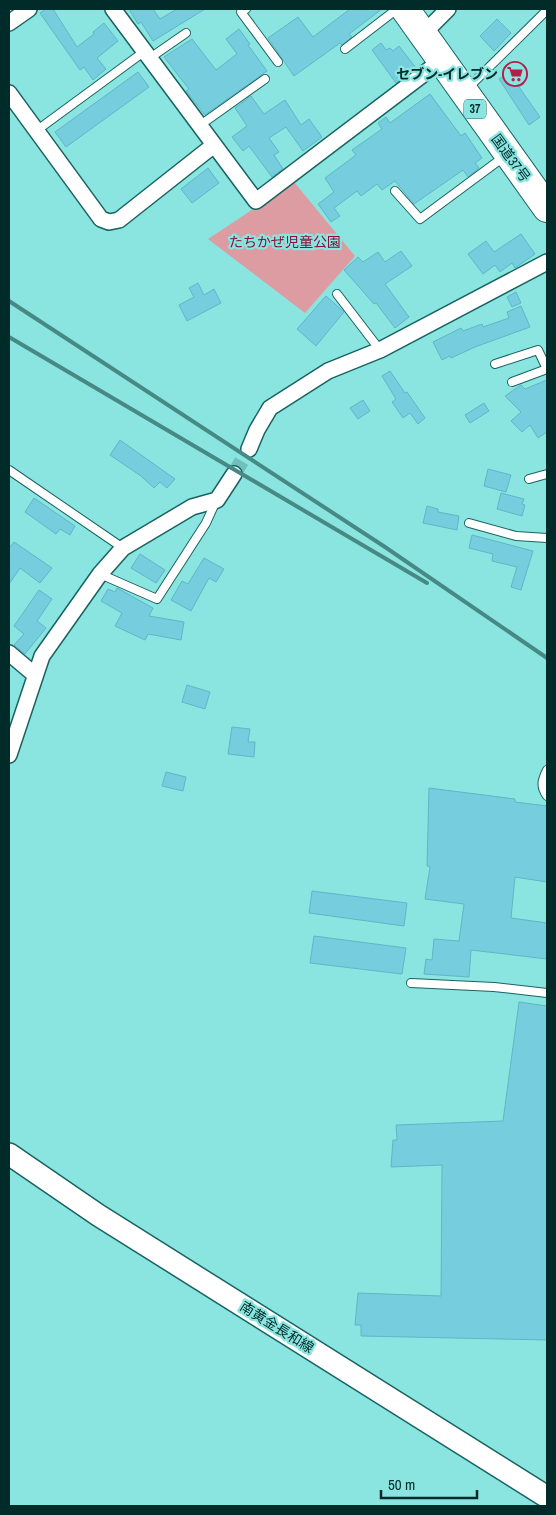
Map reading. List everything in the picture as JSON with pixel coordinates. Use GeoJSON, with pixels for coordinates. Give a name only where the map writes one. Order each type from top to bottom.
{"type":"FeatureCollection","features":[{"type":"Feature","properties":{"kind":"highway","name":"国道37号"},"geometry":{"type":"LineString","coordinates":[[405,9],[547,208]]}},
{"type":"Feature","properties":{"kind":"main road","name":"南黄金長和線"},"geometry":{"type":"LineString","coordinates":[[9,1154],[107,1220],[547,1497]]}},
{"type":"Feature","properties":{"kind":"street"},"geometry":{"type":"LineString","coordinates":[[9,23],[29,9]]}},
{"type":"Feature","properties":{"kind":"street"},"geometry":{"type":"LineString","coordinates":[[114,9],[256,201],[442,60]]}},
{"type":"Feature","properties":{"kind":"street"},"geometry":{"type":"LineString","coordinates":[[423,34],[448,9]]}},
{"type":"Feature","properties":{"kind":"street"},"geometry":{"type":"LineString","coordinates":[[9,93],[101,219],[109,222],[119,220],[214,145]]}},
{"type":"Feature","properties":{"kind":"street"},"geometry":{"type":"LineString","coordinates":[[249,449],[257,430],[270,408],[328,371],[380,350],[547,262]]}},
{"type":"Feature","properties":{"kind":"street"},"geometry":{"type":"LineString","coordinates":[[9,755],[42,656],[100,574],[122,548],[192,507],[217,500],[234,474]]}},
{"type":"Feature","properties":{"kind":"street"},"geometry":{"type":"LineString","coordinates":[[9,653],[35,675]]}},
{"type":"Feature","properties":{"kind":"lane"},"geometry":{"type":"LineString","coordinates":[[246,9],[241,12],[278,62]]}},
{"type":"Feature","properties":{"kind":"lane"},"geometry":{"type":"LineString","coordinates":[[345,49],[397,9]]}},
{"type":"Feature","properties":{"kind":"lane"},"geometry":{"type":"LineString","coordinates":[[463,92],[547,10]]}},
{"type":"Feature","properties":{"kind":"lane"},"geometry":{"type":"LineString","coordinates":[[36,131],[147,55],[186,33]]}},
{"type":"Feature","properties":{"kind":"lane"},"geometry":{"type":"LineString","coordinates":[[199,126],[265,79]]}},
{"type":"Feature","properties":{"kind":"lane"},"geometry":{"type":"LineString","coordinates":[[395,190],[420,219],[508,154]]}},
{"type":"Feature","properties":{"kind":"lane"},"geometry":{"type":"LineString","coordinates":[[338,294],[380,350]]}},
{"type":"Feature","properties":{"kind":"lane"},"geometry":{"type":"LineString","coordinates":[[495,364],[538,350],[547,369],[512,382]]}},
{"type":"Feature","properties":{"kind":"lane"},"geometry":{"type":"LineString","coordinates":[[9,470],[122,548]]}},
{"type":"Feature","properties":{"kind":"lane"},"geometry":{"type":"LineString","coordinates":[[529,479],[547,474]]}},
{"type":"Feature","properties":{"kind":"lane"},"geometry":{"type":"LineString","coordinates":[[100,574],[157,599],[206,523],[217,500]]}},
{"type":"Feature","properties":{"kind":"lane"},"geometry":{"type":"LineString","coordinates":[[469,523],[516,536],[547,538]]}},
{"type":"Feature","properties":{"kind":"lane"},"geometry":{"type":"LineString","coordinates":[[547,770],[542,780],[542,790],[547,796]]}},
{"type":"Feature","properties":{"kind":"lane"},"geometry":{"type":"LineString","coordinates":[[412,983],[494,987],[547,994]]}},
{"type":"Feature","properties":{"kind":"green space","name":"たちかぜ児童公園"},"geometry":{"type":"Polygon","coordinates":[[[294,182],[355,256],[305,313],[208,239],[294,182]]]}},
{"type":"Feature","properties":{"kind":"building"},"geometry":{"type":"Polygon","coordinates":[[[46,9],[53,9],[77,47],[94,34],[93,32],[104,23],[118,41],[97,58],[106,69],[93,80],[84,67],[80,70],[40,13],[46,9]]]}},
{"type":"Feature","properties":{"kind":"building"},"geometry":{"type":"Polygon","coordinates":[[[129,9],[153,9],[160,19],[177,9],[205,9],[153,41],[141,22],[138,24],[129,9]]]}},
{"type":"Feature","properties":{"kind":"building"},"geometry":{"type":"Polygon","coordinates":[[[350,9],[382,9],[349,34],[352,37],[342,45],[340,43],[294,76],[268,38],[298,17],[313,37],[350,9]]]}},
{"type":"Feature","properties":{"kind":"building"},"geometry":{"type":"Polygon","coordinates":[[[497,19],[511,33],[494,51],[480,36],[497,19]]]}},
{"type":"Feature","properties":{"kind":"building"},"geometry":{"type":"Polygon","coordinates":[[[239,29],[267,71],[205,115],[186,91],[189,89],[164,57],[192,39],[216,70],[237,54],[226,39],[239,29]]]}},
{"type":"Feature","properties":{"kind":"building"},"geometry":{"type":"Polygon","coordinates":[[[381,43],[386,50],[390,48],[393,51],[399,46],[416,68],[396,83],[372,50],[381,43]]]}},
{"type":"Feature","properties":{"kind":"building"},"geometry":{"type":"Polygon","coordinates":[[[513,69],[524,84],[519,87],[540,117],[529,125],[499,79],[513,69]]]}},
{"type":"Feature","properties":{"kind":"building"},"geometry":{"type":"Polygon","coordinates":[[[138,72],[149,87],[66,147],[55,132],[138,72]]]}},
{"type":"Feature","properties":{"kind":"building"},"geometry":{"type":"Polygon","coordinates":[[[430,94],[461,136],[465,133],[482,158],[475,163],[479,168],[468,177],[463,170],[414,204],[395,181],[382,190],[377,184],[361,196],[357,191],[334,208],[340,216],[331,222],[318,204],[334,192],[325,178],[356,155],[352,150],[382,129],[378,123],[386,117],[390,123],[430,94]]]}},
{"type":"Feature","properties":{"kind":"building"},"geometry":{"type":"Polygon","coordinates":[[[251,96],[264,114],[285,100],[301,125],[309,119],[322,137],[303,151],[286,127],[269,138],[279,152],[274,155],[283,169],[272,177],[249,146],[243,151],[232,137],[247,126],[235,108],[251,96]]]}},
{"type":"Feature","properties":{"kind":"building"},"geometry":{"type":"Polygon","coordinates":[[[208,168],[219,183],[192,203],[181,189],[208,168]]]}},
{"type":"Feature","properties":{"kind":"building"},"geometry":{"type":"Polygon","coordinates":[[[521,234],[535,254],[515,268],[512,263],[500,272],[495,265],[483,274],[468,254],[486,241],[494,252],[521,234]]]}},
{"type":"Feature","properties":{"kind":"building"},"geometry":{"type":"Polygon","coordinates":[[[401,251],[412,266],[385,284],[409,317],[395,328],[376,303],[374,304],[344,270],[358,257],[363,262],[378,252],[385,262],[401,251]]]}},
{"type":"Feature","properties":{"kind":"building"},"geometry":{"type":"Polygon","coordinates":[[[198,283],[204,295],[214,289],[221,303],[187,321],[179,305],[194,297],[189,288],[198,283]]]}},
{"type":"Feature","properties":{"kind":"building"},"geometry":{"type":"Polygon","coordinates":[[[516,292],[521,303],[512,307],[507,297],[516,292]]]}},
{"type":"Feature","properties":{"kind":"building"},"geometry":{"type":"Polygon","coordinates":[[[326,296],[344,312],[316,346],[297,329],[326,296]]]}},
{"type":"Feature","properties":{"kind":"building"},"geometry":{"type":"Polygon","coordinates":[[[521,306],[530,327],[442,360],[433,342],[461,328],[463,331],[482,324],[483,327],[509,318],[507,312],[521,306]]]}},
{"type":"Feature","properties":{"kind":"building"},"geometry":{"type":"Polygon","coordinates":[[[390,371],[425,418],[418,424],[410,413],[403,418],[392,402],[396,399],[382,376],[390,371]]]}},
{"type":"Feature","properties":{"kind":"building"},"geometry":{"type":"Polygon","coordinates":[[[547,380],[547,432],[538,438],[530,425],[522,432],[511,421],[521,412],[505,396],[521,385],[525,389],[547,380]]]}},
{"type":"Feature","properties":{"kind":"building"},"geometry":{"type":"Polygon","coordinates":[[[363,400],[370,411],[358,419],[350,408],[363,400]]]}},
{"type":"Feature","properties":{"kind":"building"},"geometry":{"type":"Polygon","coordinates":[[[484,403],[489,411],[470,423],[465,415],[484,403]]]}},
{"type":"Feature","properties":{"kind":"building"},"geometry":{"type":"Polygon","coordinates":[[[120,440],[175,479],[167,488],[160,482],[154,488],[141,476],[110,455],[120,440]]]}},
{"type":"Feature","properties":{"kind":"building"},"geometry":{"type":"Polygon","coordinates":[[[488,469],[511,475],[506,492],[484,486],[488,469]]]}},
{"type":"Feature","properties":{"kind":"building"},"geometry":{"type":"Polygon","coordinates":[[[501,493],[524,499],[522,504],[525,505],[522,516],[497,509],[501,493]]]}},
{"type":"Feature","properties":{"kind":"building"},"geometry":{"type":"Polygon","coordinates":[[[34,498],[75,526],[70,535],[60,529],[56,534],[25,512],[34,498]]]}},
{"type":"Feature","properties":{"kind":"building"},"geometry":{"type":"Polygon","coordinates":[[[427,506],[438,509],[438,512],[459,516],[457,530],[423,523],[427,506]]]}},
{"type":"Feature","properties":{"kind":"building"},"geometry":{"type":"Polygon","coordinates":[[[472,535],[533,551],[521,590],[511,587],[517,567],[492,561],[493,554],[469,548],[472,535]]]}},
{"type":"Feature","properties":{"kind":"building"},"geometry":{"type":"Polygon","coordinates":[[[14,542],[52,568],[40,583],[20,568],[9,584],[9,548],[14,542]]]}},
{"type":"Feature","properties":{"kind":"building"},"geometry":{"type":"Polygon","coordinates":[[[140,554],[165,570],[156,583],[131,568],[140,554]]]}},
{"type":"Feature","properties":{"kind":"building"},"geometry":{"type":"Polygon","coordinates":[[[204,558],[224,569],[216,582],[209,578],[191,611],[171,600],[182,581],[188,584],[204,558]]]}},
{"type":"Feature","properties":{"kind":"building"},"geometry":{"type":"Polygon","coordinates":[[[117,588],[153,608],[149,616],[184,622],[181,640],[148,634],[145,640],[115,626],[122,613],[101,601],[108,589],[115,592],[117,588]]]}},
{"type":"Feature","properties":{"kind":"building"},"geometry":{"type":"Polygon","coordinates":[[[39,590],[52,599],[37,621],[46,628],[25,654],[14,645],[24,634],[14,626],[39,590]]]}},
{"type":"Feature","properties":{"kind":"building"},"geometry":{"type":"Polygon","coordinates":[[[187,685],[210,692],[205,709],[182,702],[187,685]]]}},
{"type":"Feature","properties":{"kind":"building"},"geometry":{"type":"Polygon","coordinates":[[[232,727],[250,729],[248,742],[255,742],[254,757],[228,754],[232,727]]]}},
{"type":"Feature","properties":{"kind":"building"},"geometry":{"type":"Polygon","coordinates":[[[166,772],[186,777],[183,791],[162,786],[166,772]]]}},
{"type":"Feature","properties":{"kind":"building"},"geometry":{"type":"Polygon","coordinates":[[[429,788],[515,799],[515,802],[547,806],[547,882],[515,877],[511,918],[547,923],[547,959],[471,950],[469,977],[424,974],[426,959],[432,960],[434,939],[459,941],[464,904],[425,899],[430,867],[427,866],[429,788]]]}},
{"type":"Feature","properties":{"kind":"building"},"geometry":{"type":"Polygon","coordinates":[[[312,891],[407,903],[404,926],[309,913],[312,891]]]}},
{"type":"Feature","properties":{"kind":"building"},"geometry":{"type":"Polygon","coordinates":[[[314,936],[406,948],[402,974],[310,963],[314,936]]]}},
{"type":"Feature","properties":{"kind":"building"},"geometry":{"type":"Polygon","coordinates":[[[519,1002],[547,1006],[547,1340],[361,1336],[361,1325],[355,1325],[358,1293],[441,1296],[442,1165],[391,1167],[393,1140],[397,1140],[396,1125],[503,1121],[519,1002]]]}},
{"type":"Feature","properties":{"kind":"tunnel"},"geometry":{"type":"LineString","coordinates":[[234,474],[249,449]]}},
{"type":"Feature","properties":{"kind":"railway"},"geometry":{"type":"LineString","coordinates":[[9,301],[385,547],[547,658]]}},
{"type":"Feature","properties":{"kind":"railway"},"geometry":{"type":"LineString","coordinates":[[9,337],[427,583]]}},
{"type":"Feature","properties":{"kind":"place","name":"セブン-イレブン"},"geometry":{"type":"Point","coordinates":[515,74]}}]}
